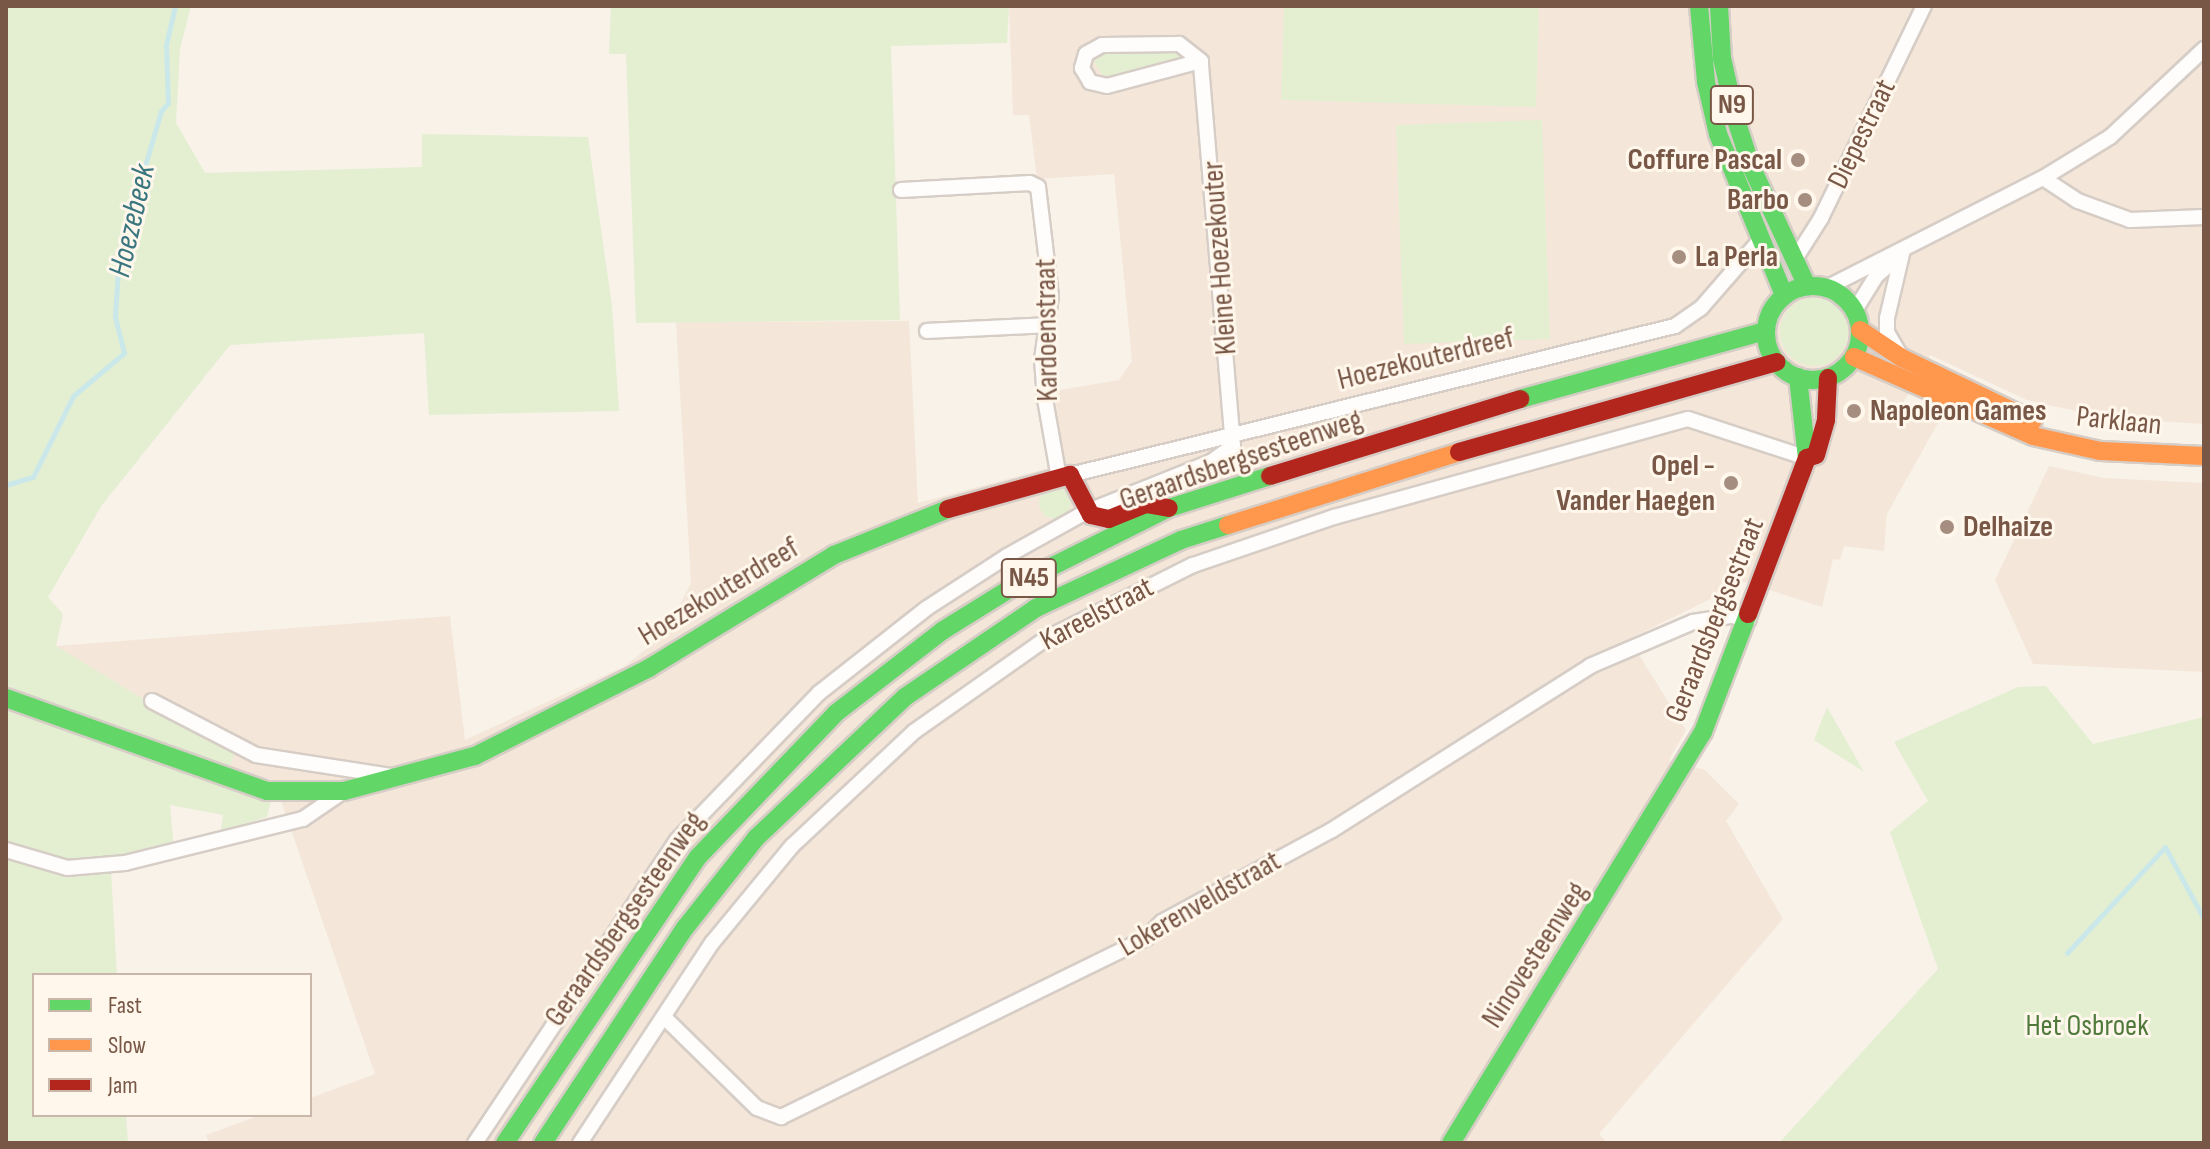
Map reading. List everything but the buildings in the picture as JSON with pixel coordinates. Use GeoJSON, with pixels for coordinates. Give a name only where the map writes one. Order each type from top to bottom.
{"type":"FeatureCollection","features":[{"type":"Feature","properties":{"kind":"main road","name":"N9"},"geometry":{"type":"LineString","coordinates":[[1699,6],[1704,70],[1718,134],[1784,295]]}},
{"type":"Feature","properties":{"kind":"main road","name":"N9"},"geometry":{"type":"LineString","coordinates":[[1719,6],[1722,58],[1736,120],[1795,259],[1816,287]]}},
{"type":"Feature","properties":{"kind":"main road"},"geometry":{"type":"LineString","coordinates":[[1816,287],[1855,310],[1860,330],[1854,357],[1828,378],[1798,377],[1776,362],[1766,331],[1773,307],[1784,295],[1816,287]]}},
{"type":"Feature","properties":{"kind":"main road","name":"Parklaan"},"geometry":{"type":"LineString","coordinates":[[1860,330],[1902,358],[2030,420],[2096,435],[2204,442]]}},
{"type":"Feature","properties":{"kind":"main road","name":"Geraardsbergsesteenweg"},"geometry":{"type":"LineString","coordinates":[[505,1143],[698,857],[836,713],[942,631],[1019,583],[1169,508],[1489,408],[1766,331]]}},
{"type":"Feature","properties":{"kind":"main road","name":"Parklaan"},"geometry":{"type":"LineString","coordinates":[[1854,357],[2033,436],[2100,451],[2204,456]]}},
{"type":"Feature","properties":{"kind":"main road","name":"Geraardsbergsesteenweg"},"geometry":{"type":"LineString","coordinates":[[543,1143],[685,928],[756,838],[905,697],[1036,608],[1181,540],[1498,440],[1776,362]]}},
{"type":"Feature","properties":{"kind":"main road","name":"Geraardsbergsestraat"},"geometry":{"type":"LineString","coordinates":[[1666,799],[1715,706],[1807,458],[1798,377]]}},
{"type":"Feature","properties":{"kind":"main road","name":"Geraardsbergsestraat"},"geometry":{"type":"LineString","coordinates":[[1807,458],[1816,455],[1824,427],[1828,378]]}},
{"type":"Feature","properties":{"kind":"main road"},"geometry":{"type":"LineString","coordinates":[[1064,476],[1086,512],[1104,519],[1146,504],[1169,508]]}},
{"type":"Feature","properties":{"kind":"main road","name":"Hoezekouterdreef"},"geometry":{"type":"LineString","coordinates":[[6,698],[267,791],[344,791],[475,756],[566,713],[872,537],[934,513],[1064,476]]}},
{"type":"Feature","properties":{"kind":"main road","name":"Ninovesteenweg"},"geometry":{"type":"LineString","coordinates":[[1451,1143],[1666,799]]}},
{"type":"Feature","properties":{"kind":"street","name":"Diepestraat"},"geometry":{"type":"LineString","coordinates":[[1795,259],[1821,218],[1924,6]]}},
{"type":"Feature","properties":{"kind":"street"},"geometry":{"type":"LineString","coordinates":[[1179,44],[1201,61],[1107,86],[1090,82],[1082,68],[1086,54],[1102,45],[1179,44]]}},
{"type":"Feature","properties":{"kind":"street"},"geometry":{"type":"LineString","coordinates":[[1816,287],[1905,250],[2043,178],[2122,127],[2204,49]]}},
{"type":"Feature","properties":{"kind":"street","name":"Kleine Hoezekouter"},"geometry":{"type":"LineString","coordinates":[[1086,512],[1228,454],[1231,436],[1201,61]]}},
{"type":"Feature","properties":{"kind":"street"},"geometry":{"type":"LineString","coordinates":[[2043,178],[2078,201],[2130,220],[2204,217]]}},
{"type":"Feature","properties":{"kind":"street","name":"Kardoenstraat"},"geometry":{"type":"LineString","coordinates":[[901,190],[1035,184],[1042,193],[1049,325],[1042,359],[1064,476]]}},
{"type":"Feature","properties":{"kind":"street","name":"Hoezekouterdreef"},"geometry":{"type":"LineString","coordinates":[[1064,476],[1675,326],[1701,308],[1761,239]]}},
{"type":"Feature","properties":{"kind":"street"},"geometry":{"type":"LineString","coordinates":[[1855,310],[1876,276],[1905,250]]}},
{"type":"Feature","properties":{"kind":"street"},"geometry":{"type":"LineString","coordinates":[[1902,358],[1887,332],[1887,318],[1905,250]]}},
{"type":"Feature","properties":{"kind":"street"},"geometry":{"type":"LineString","coordinates":[[927,331],[1049,325]]}},
{"type":"Feature","properties":{"kind":"street","name":"Kareelstraat"},"geometry":{"type":"LineString","coordinates":[[580,1143],[756,886],[846,791],[977,683],[1115,601],[1193,565],[1334,517],[1688,419],[1807,458]]}},
{"type":"Feature","properties":{"kind":"street"},"geometry":{"type":"LineString","coordinates":[[475,1143],[637,894],[713,799],[869,651],[1046,534],[1086,512]]}},
{"type":"Feature","properties":{"kind":"street","name":"Lokerenveldstraat"},"geometry":{"type":"LineString","coordinates":[[664,1017],[757,1108],[781,1117],[1146,938],[1162,922],[1332,830],[1590,666],[1693,622],[1732,616],[1749,620]]}},
{"type":"Feature","properties":{"kind":"street","name":"Hoezekouterdreef"},"geometry":{"type":"LineString","coordinates":[[152,701],[256,755],[404,777]]}},
{"type":"Feature","properties":{"kind":"street","name":"Hoezekouterdreef"},"geometry":{"type":"LineString","coordinates":[[6,850],[67,868],[125,863],[303,819],[344,791]]}},
{"type":"Feature","properties":{"kind":"shaded area"},"geometry":{"type":"Polygon","coordinates":[[[1009,6],[2204,6],[2204,424],[2107,418],[2027,400],[1930,355],[1903,403],[1938,423],[1887,514],[1884,551],[1844,546],[1840,560],[1833,559],[1822,607],[1745,582],[1629,639],[1686,730],[1669,760],[1705,770],[1739,804],[1726,821],[1783,919],[1599,1134],[1607,1143],[209,1143],[206,1135],[256,1117],[312,1117],[312,1097],[375,1074],[274,780],[229,770],[56,646],[450,616],[465,740],[625,666],[665,634],[691,583],[676,322],[909,321],[918,503],[1064,464],[1054,391],[1119,380],[1132,361],[1114,174],[1037,179],[1029,115],[1013,115],[1009,6]]]}},
{"type":"Feature","properties":{"kind":"shaded area"},"geometry":{"type":"Polygon","coordinates":[[[2049,466],[2104,478],[2204,483],[2204,672],[2033,664],[1995,580],[2049,466]]]}},
{"type":"Feature","properties":{"kind":"green space"},"geometry":{"type":"Polygon","coordinates":[[[6,6],[191,6],[180,49],[176,123],[205,173],[422,167],[422,134],[588,137],[612,306],[619,411],[429,415],[424,333],[230,345],[102,505],[48,597],[63,614],[56,646],[234,754],[229,770],[6,686],[6,6]]]}},
{"type":"Feature","properties":{"kind":"green space"},"geometry":{"type":"Polygon","coordinates":[[[611,6],[1009,6],[1007,43],[891,46],[900,320],[636,323],[626,54],[609,54],[611,6]]]}},
{"type":"Feature","properties":{"kind":"green space"},"geometry":{"type":"Polygon","coordinates":[[[1284,6],[1539,6],[1536,107],[1281,100],[1284,6]]]}},
{"type":"Feature","properties":{"kind":"green space"},"geometry":{"type":"Polygon","coordinates":[[[1176,51],[1183,57],[1179,63],[1106,80],[1094,62],[1101,52],[1176,51]]]}},
{"type":"Feature","properties":{"kind":"green space"},"geometry":{"type":"Polygon","coordinates":[[[1542,120],[1550,339],[1404,344],[1396,125],[1542,120]]]}},
{"type":"Feature","properties":{"kind":"green space"},"geometry":{"type":"Polygon","coordinates":[[[1814,298],[1827,300],[1838,308],[1846,319],[1846,345],[1838,356],[1827,364],[1814,366],[1801,364],[1790,356],[1782,345],[1780,332],[1782,319],[1790,308],[1801,300],[1814,298]]]}},
{"type":"Feature","properties":{"kind":"green space"},"geometry":{"type":"Polygon","coordinates":[[[1055,487],[1067,491],[1071,503],[1067,515],[1055,519],[1043,515],[1039,503],[1043,491],[1055,487]]]}},
{"type":"Feature","properties":{"kind":"green space","name":"Het Osbroek"},"geometry":{"type":"Polygon","coordinates":[[[2046,686],[2093,744],[2204,717],[2204,1143],[1779,1143],[1938,969],[1890,832],[1928,801],[1894,742],[2018,687],[2046,686]]]}},
{"type":"Feature","properties":{"kind":"green space"},"geometry":{"type":"Polygon","coordinates":[[[6,707],[271,800],[267,817],[221,831],[223,815],[170,805],[174,850],[139,857],[69,863],[6,846],[6,707]]]}},
{"type":"Feature","properties":{"kind":"green space"},"geometry":{"type":"Polygon","coordinates":[[[1827,707],[1864,772],[1814,740],[1827,707]]]}},
{"type":"Feature","properties":{"kind":"green space"},"geometry":{"type":"Polygon","coordinates":[[[6,856],[111,871],[117,973],[32,973],[32,1117],[126,1117],[128,1143],[6,1143],[6,856]]]}},
{"type":"Feature","properties":{"kind":"waterway","name":"Hoezebeek"},"geometry":{"type":"LineString","coordinates":[[6,485],[33,477],[73,396],[124,353],[115,317],[119,254],[161,111],[168,103],[166,45],[175,6]]}},
{"type":"Feature","properties":{"kind":"waterway"},"geometry":{"type":"LineString","coordinates":[[2067,953],[2165,847],[2204,919]]}},
{"type":"Feature","properties":{"kind":"traffic: fast"},"geometry":{"type":"LineString","coordinates":[[1699,6],[1706,82],[1718,134],[1784,295]]}},
{"type":"Feature","properties":{"kind":"traffic: fast"},"geometry":{"type":"LineString","coordinates":[[1719,6],[1722,58],[1736,120],[1751,166],[1807,286]]}},
{"type":"Feature","properties":{"kind":"traffic: fast"},"geometry":{"type":"LineString","coordinates":[[1813,286],[1831,290],[1846,300],[1856,315],[1860,333],[1856,351],[1846,366],[1831,376],[1813,380],[1795,376],[1780,366],[1770,351],[1766,333],[1770,315],[1780,300],[1795,290],[1813,286]]}},
{"type":"Feature","properties":{"kind":"traffic: fast"},"geometry":{"type":"LineString","coordinates":[[1520,399],[1766,331]]}},
{"type":"Feature","properties":{"kind":"traffic: fast"},"geometry":{"type":"LineString","coordinates":[[1798,377],[1807,458]]}},
{"type":"Feature","properties":{"kind":"traffic: fast"},"geometry":{"type":"LineString","coordinates":[[505,1143],[698,857],[836,713],[942,631],[1019,583],[1169,508],[1270,476]]}},
{"type":"Feature","properties":{"kind":"traffic: fast"},"geometry":{"type":"LineString","coordinates":[[6,698],[267,791],[344,791],[475,756],[649,668],[834,555],[948,509]]}},
{"type":"Feature","properties":{"kind":"traffic: fast"},"geometry":{"type":"LineString","coordinates":[[543,1143],[685,928],[756,838],[905,697],[1036,608],[1181,540],[1228,525]]}},
{"type":"Feature","properties":{"kind":"traffic: fast"},"geometry":{"type":"LineString","coordinates":[[1451,1143],[1703,732],[1748,614]]}},
{"type":"Feature","properties":{"kind":"traffic: slow"},"geometry":{"type":"LineString","coordinates":[[1860,330],[1902,358],[2033,421]]}},
{"type":"Feature","properties":{"kind":"traffic: slow"},"geometry":{"type":"LineString","coordinates":[[1854,357],[2033,436],[2100,451],[2204,456]]}},
{"type":"Feature","properties":{"kind":"traffic: slow"},"geometry":{"type":"LineString","coordinates":[[1228,525],[1459,452]]}},
{"type":"Feature","properties":{"kind":"traffic: jam"},"geometry":{"type":"LineString","coordinates":[[1459,452],[1776,362]]}},
{"type":"Feature","properties":{"kind":"traffic: jam"},"geometry":{"type":"LineString","coordinates":[[1748,614],[1807,458],[1816,455],[1826,419],[1828,378]]}},
{"type":"Feature","properties":{"kind":"traffic: jam"},"geometry":{"type":"LineString","coordinates":[[1270,476],[1520,399]]}},
{"type":"Feature","properties":{"kind":"traffic: jam"},"geometry":{"type":"LineString","coordinates":[[948,509],[1070,475],[1091,515],[1109,519],[1146,504],[1169,508]]}},
{"type":"Feature","properties":{"kind":"place","name":"Coffure Pascal"},"geometry":{"type":"Point","coordinates":[1798,160]}},
{"type":"Feature","properties":{"kind":"place","name":"Barbo"},"geometry":{"type":"Point","coordinates":[1805,200]}},
{"type":"Feature","properties":{"kind":"place","name":"La Perla"},"geometry":{"type":"Point","coordinates":[1679,257]}},
{"type":"Feature","properties":{"kind":"place","name":"Napoleon Games"},"geometry":{"type":"Point","coordinates":[1854,411]}},
{"type":"Feature","properties":{"kind":"place","name":"Opel - Vander Haegen"},"geometry":{"type":"Point","coordinates":[1731,483]}},
{"type":"Feature","properties":{"kind":"place","name":"Delhaize"},"geometry":{"type":"Point","coordinates":[1947,527]}}]}
